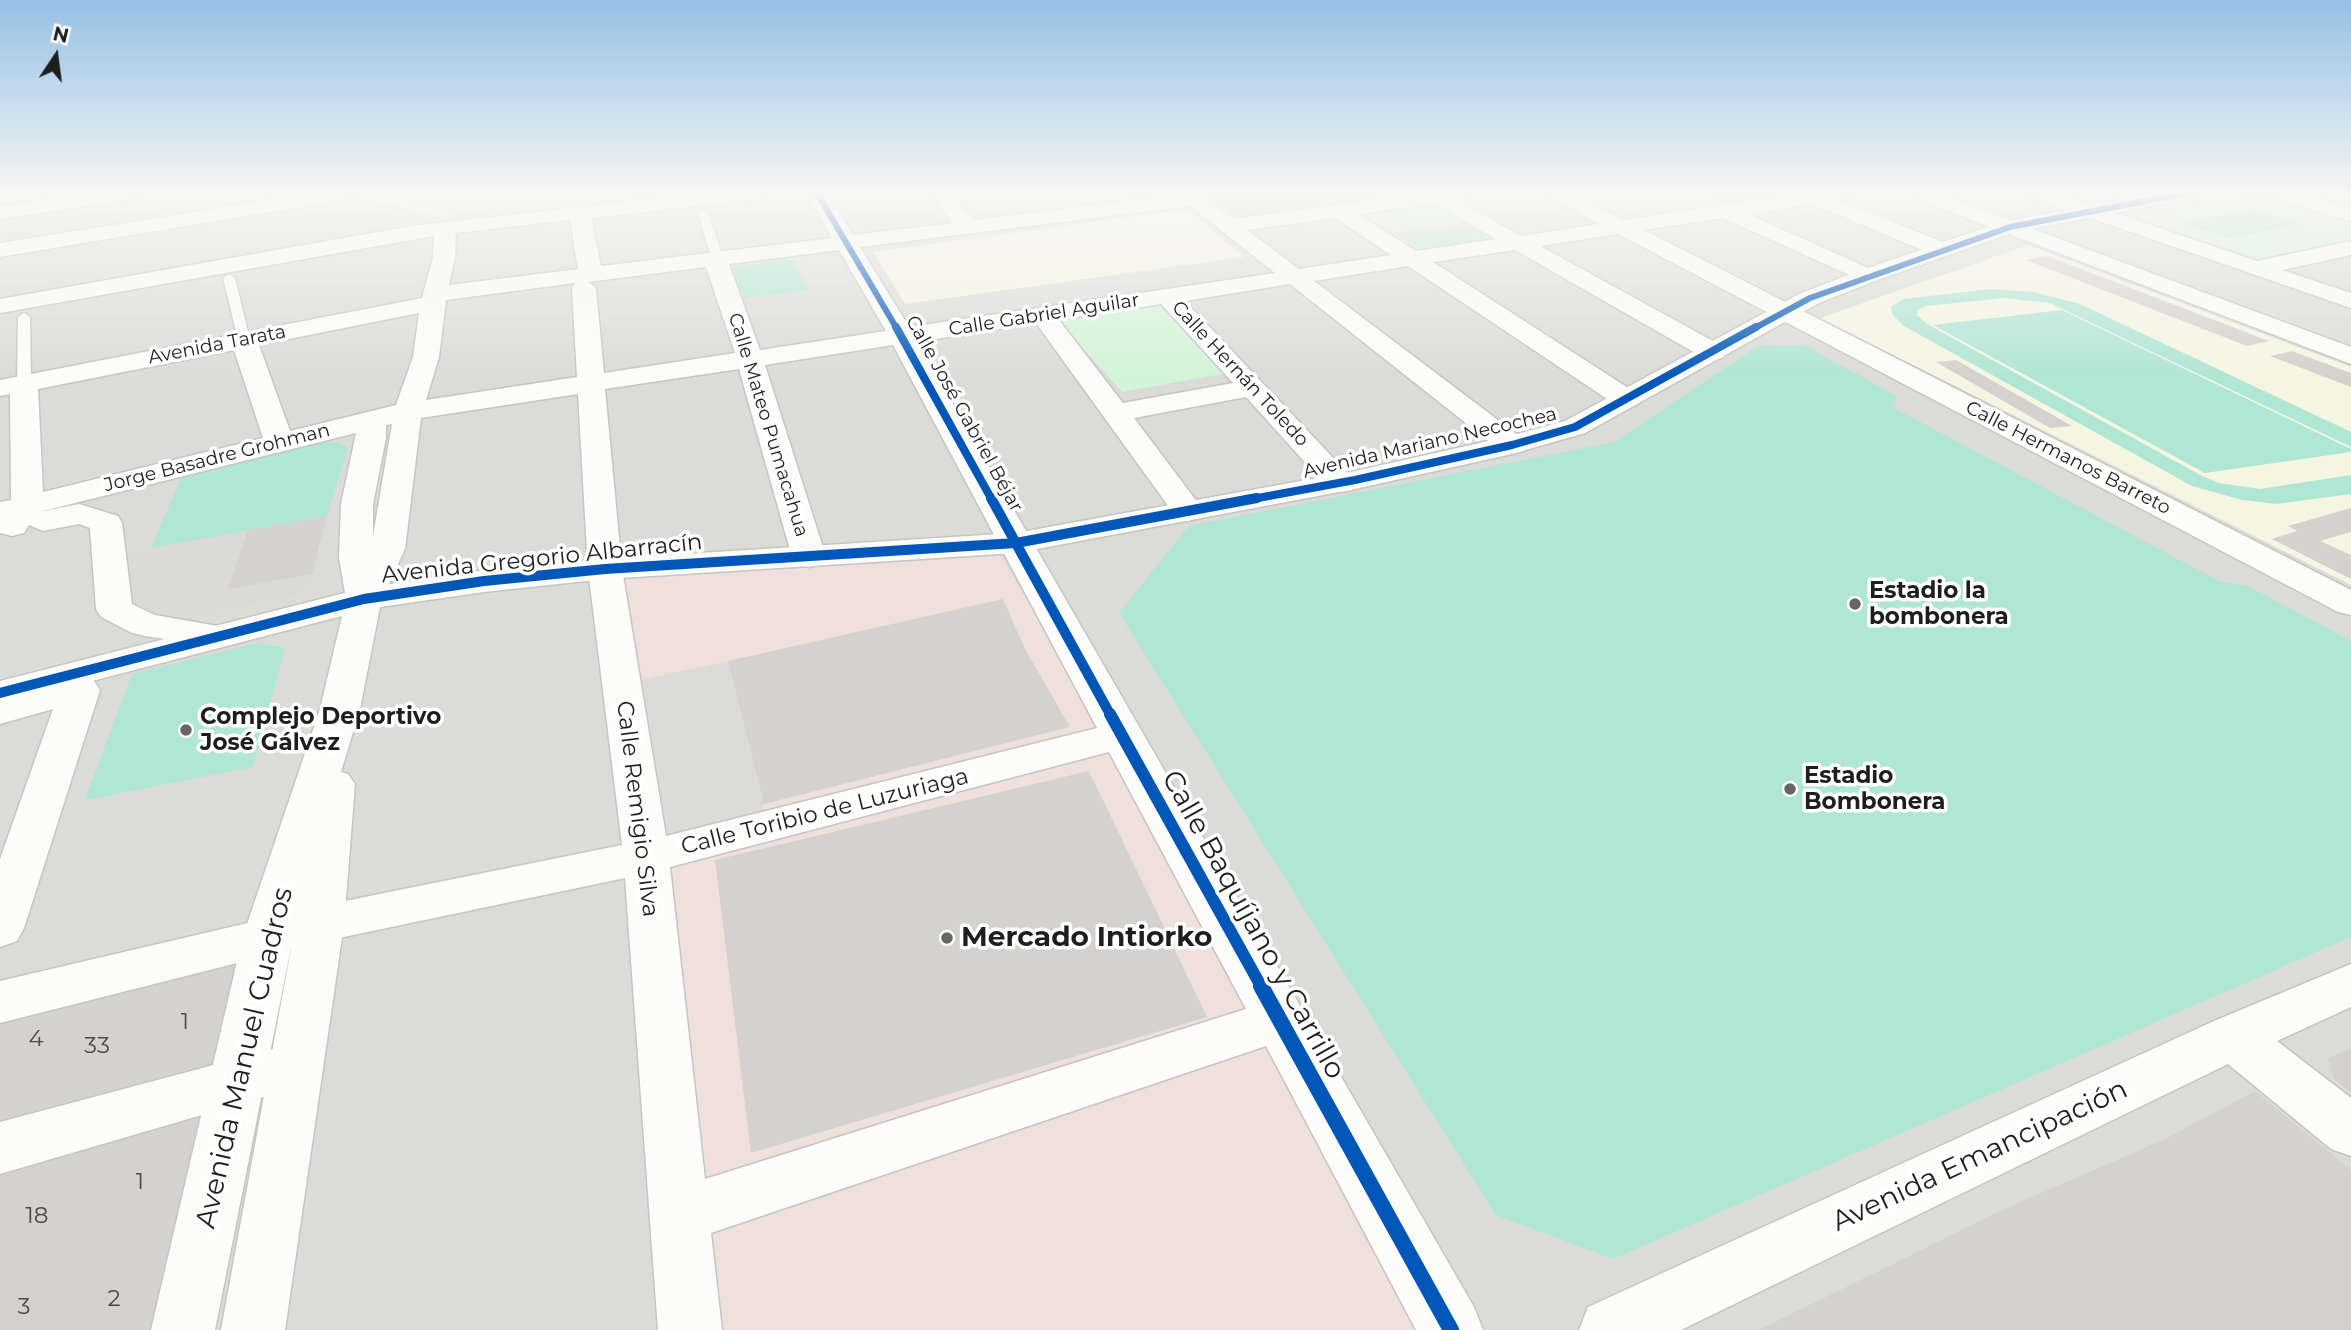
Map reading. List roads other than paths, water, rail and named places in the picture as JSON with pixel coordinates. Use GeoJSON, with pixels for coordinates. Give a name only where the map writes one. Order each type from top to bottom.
{"type":"FeatureCollection","features":[{"type":"Feature","properties":{"kind":"street"},"geometry":{"type":"LineString","coordinates":[[0,306],[278,255]]}},
{"type":"Feature","properties":{"kind":"street","name":"Avenida Manuel Cuadros"},"geometry":{"type":"LineString","coordinates":[[184,1330],[237,1083],[294,930],[364,599],[388,549],[408,411],[426,357],[444,255]]}},
{"type":"Feature","properties":{"kind":"street","name":"Calle Remigio Silva"},"geometry":{"type":"LineString","coordinates":[[585,255],[605,569],[646,858],[690,1330]]}},
{"type":"Feature","properties":{"kind":"street","name":"Avenida Tarata"},"geometry":{"type":"LineString","coordinates":[[12,386],[434,301],[768,255]]}},
{"type":"Feature","properties":{"kind":"street","name":"Calle José Gabriel Béjar"},"geometry":{"type":"LineString","coordinates":[[856,255],[1016,543]]}},
{"type":"Feature","properties":{"kind":"street"},"geometry":{"type":"LineString","coordinates":[[1265,255],[1513,445]]}},
{"type":"Feature","properties":{"kind":"street"},"geometry":{"type":"LineString","coordinates":[[1406,255],[1626,399]]}},
{"type":"Feature","properties":{"kind":"street","name":"Calle Gabriel Aguilar"},"geometry":{"type":"LineString","coordinates":[[408,411],[1438,255]]}},
{"type":"Feature","properties":{"kind":"street"},"geometry":{"type":"LineString","coordinates":[[1540,255],[1713,352]]}},
{"type":"Feature","properties":{"kind":"street","name":"Calle Hermanos Barreto"},"geometry":{"type":"LineString","coordinates":[[1675,255],[2351,604]]}},
{"type":"Feature","properties":{"kind":"street"},"geometry":{"type":"LineString","coordinates":[[1822,255],[1867,276]]}},
{"type":"Feature","properties":{"kind":"street","name":"Avenida Mariano Necochea"},"geometry":{"type":"LineString","coordinates":[[1016,543],[1341,483],[1513,445],[1575,428],[1810,298],[1927,255]]}},
{"type":"Feature","properties":{"kind":"street"},"geometry":{"type":"LineString","coordinates":[[2083,255],[2351,356]]}},
{"type":"Feature","properties":{"kind":"street"},"geometry":{"type":"LineString","coordinates":[[2217,255],[2351,301]]}},
{"type":"Feature","properties":{"kind":"street"},"geometry":{"type":"LineString","coordinates":[[2255,268],[2317,255]]}},
{"type":"Feature","properties":{"kind":"street","name":"Calle Mateo Pumacahua"},"geometry":{"type":"LineString","coordinates":[[717,264],[750,359],[809,557]]}},
{"type":"Feature","properties":{"kind":"street","name":"Calle Hernán Toledo"},"geometry":{"type":"LineString","coordinates":[[1167,296],[1341,483]]}},
{"type":"Feature","properties":{"kind":"street"},"geometry":{"type":"LineString","coordinates":[[1043,315],[1188,511]]}},
{"type":"Feature","properties":{"kind":"street"},"geometry":{"type":"LineString","coordinates":[[2300,336],[2338,327]]}},
{"type":"Feature","properties":{"kind":"street"},"geometry":{"type":"LineString","coordinates":[[244,340],[279,442]]}},
{"type":"Feature","properties":{"kind":"street"},"geometry":{"type":"LineString","coordinates":[[12,386],[9,519],[79,514],[106,523],[114,609],[145,625],[216,636]]}},
{"type":"Feature","properties":{"kind":"street"},"geometry":{"type":"LineString","coordinates":[[1115,413],[1252,388]]}},
{"type":"Feature","properties":{"kind":"street","name":"Jorge Basadre Grohman"},"geometry":{"type":"LineString","coordinates":[[9,519],[279,442],[408,411]]}},
{"type":"Feature","properties":{"kind":"street","name":"Avenida Manuel Cuadros"},"geometry":{"type":"LineString","coordinates":[[364,599],[356,558],[357,504],[371,438],[371,420]]}},
{"type":"Feature","properties":{"kind":"street","name":"Avenida Gregorio Albarracín"},"geometry":{"type":"LineString","coordinates":[[0,692],[364,599],[484,581],[605,569],[1016,543]]}},
{"type":"Feature","properties":{"kind":"street","name":"Calle Baquíjano y Carrillo"},"geometry":{"type":"LineString","coordinates":[[1016,543],[1451,1330]]}},
{"type":"Feature","properties":{"kind":"street"},"geometry":{"type":"LineString","coordinates":[[0,711],[79,690],[0,928]]}},
{"type":"Feature","properties":{"kind":"street","name":"Calle Toribio de Luzuriaga"},"geometry":{"type":"LineString","coordinates":[[0,1002],[294,930],[646,858],[1122,735]]}},
{"type":"Feature","properties":{"kind":"street","name":"Avenida Manuel Cuadros"},"geometry":{"type":"LineString","coordinates":[[253,1330],[296,1066],[294,930]]}},
{"type":"Feature","properties":{"kind":"street","name":"Avenida Emancipación"},"geometry":{"type":"LineString","coordinates":[[1611,1330],[2351,984]]}},
{"type":"Feature","properties":{"kind":"street"},"geometry":{"type":"LineString","coordinates":[[680,1215],[1280,1020]]}},
{"type":"Feature","properties":{"kind":"street"},"geometry":{"type":"LineString","coordinates":[[2233,1037],[2351,1131]]}},
{"type":"Feature","properties":{"kind":"street"},"geometry":{"type":"LineString","coordinates":[[0,1148],[296,1066]]}},
{"type":"Feature","properties":{"kind":"lane","name":"Calle Mateo Pumacahua"},"geometry":{"type":"LineString","coordinates":[[715,255],[717,264]]}},
{"type":"Feature","properties":{"kind":"lane"},"geometry":{"type":"LineString","coordinates":[[229,278],[244,340]]}},
{"type":"Feature","properties":{"kind":"lane"},"geometry":{"type":"LineString","coordinates":[[12,386],[24,317]]}},
{"type":"Feature","properties":{"kind":"place","name":"Estadio la bombonera"},"geometry":{"type":"Point","coordinates":[1855,604]}},
{"type":"Feature","properties":{"kind":"place","name":"Complejo Deportivo José Gálvez"},"geometry":{"type":"Point","coordinates":[186,730]}},
{"type":"Feature","properties":{"kind":"place","name":"Estadio Bombonera"},"geometry":{"type":"Point","coordinates":[1790,789]}},
{"type":"Feature","properties":{"kind":"place","name":"Mercado Intiorko"},"geometry":{"type":"Point","coordinates":[947,938]}}]}
